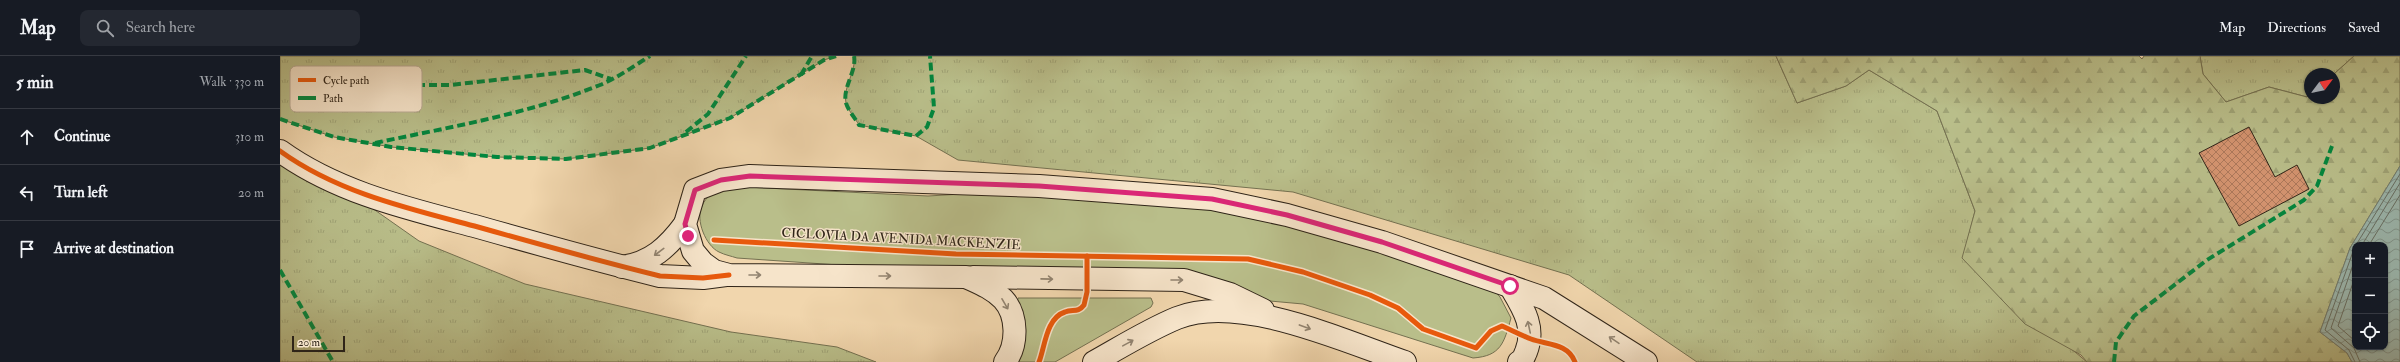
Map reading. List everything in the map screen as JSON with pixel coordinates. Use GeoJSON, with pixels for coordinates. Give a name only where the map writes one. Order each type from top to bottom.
{"type":"FeatureCollection","features":[{"type":"Feature","properties":{"kind":"main road"},"geometry":{"type":"LineString","coordinates":[[280,151],[295,161],[332,180],[387,202],[622,267],[660,276],[703,278],[729,275],[1184,280],[1230,294],[1280,318],[1405,362]]}},
{"type":"Feature","properties":{"kind":"main road"},"geometry":{"type":"LineString","coordinates":[[622,267],[639,264],[656,255],[672,242],[685,224],[695,190],[721,180],[750,176],[1039,186],[1212,199],[1287,215],[1382,242],[1544,298],[1646,362]]}},
{"type":"Feature","properties":{"kind":"main road"},"geometry":{"type":"LineString","coordinates":[[685,224],[694,251],[703,264],[714,271],[729,275]]}},
{"type":"Feature","properties":{"kind":"main road"},"geometry":{"type":"LineString","coordinates":[[966,277],[990,288],[1004,300],[1013,320],[1015,339],[1009,356],[1005,362]]}},
{"type":"Feature","properties":{"kind":"main road"},"geometry":{"type":"LineString","coordinates":[[1510,286],[1527,319],[1532,339],[1523,360],[1519,362]]}},
{"type":"Feature","properties":{"kind":"main road"},"geometry":{"type":"LineString","coordinates":[[1094,362],[1178,318],[1208,310],[1280,318]]}},
{"type":"Feature","properties":{"kind":"green space"},"geometry":{"type":"Polygon","coordinates":[[[280,56],[836,56],[824,60],[730,118],[650,148],[566,159],[497,157],[391,147],[334,137],[280,119],[280,56]]]}},
{"type":"Feature","properties":{"kind":"green space"},"geometry":{"type":"Polygon","coordinates":[[[854,56],[1776,56],[1797,103],[1846,86],[1869,70],[1937,111],[1975,211],[1963,258],[2087,362],[1697,362],[1569,275],[1293,192],[958,160],[916,136],[859,125],[848,108],[845,97],[853,68],[854,56]]]}},
{"type":"Feature","properties":{"kind":"green space"},"geometry":{"type":"Polygon","coordinates":[[[1776,56],[2139,56],[2142,59],[2144,56],[2200,56],[2203,74],[2226,102],[2269,87],[2304,96],[2304,104],[2340,104],[2340,69],[2354,56],[2400,56],[2400,166],[2354,242],[2352,242],[2320,332],[2347,353],[2352,362],[2087,362],[2081,355],[2025,324],[1962,258],[1975,211],[1937,111],[1869,70],[1846,86],[1797,103],[1776,56]]]}},
{"type":"Feature","properties":{"kind":"green space"},"geometry":{"type":"Polygon","coordinates":[[[2200,56],[2354,56],[2340,69],[2304,68],[2304,96],[2269,87],[2226,102],[2203,74],[2200,56]]]}},
{"type":"Feature","properties":{"kind":"green space"},"geometry":{"type":"Polygon","coordinates":[[[280,151],[332,180],[419,241],[525,284],[731,332],[837,347],[876,362],[280,362],[280,151]]]}},
{"type":"Feature","properties":{"kind":"green space"},"geometry":{"type":"Polygon","coordinates":[[[724,186],[928,196],[979,193],[1209,207],[1258,214],[1491,287],[1500,297],[1511,318],[1506,335],[1500,347],[1490,354],[1473,358],[1303,304],[1270,301],[1245,293],[737,258],[714,249],[706,238],[701,225],[700,212],[704,202],[711,194],[724,186]]]}},
{"type":"Feature","properties":{"kind":"green space"},"geometry":{"type":"Polygon","coordinates":[[[1018,298],[1151,298],[1153,303],[1151,307],[1055,362],[1011,362],[1018,298]]]}},
{"type":"Feature","properties":{"kind":"water"},"geometry":{"type":"Polygon","coordinates":[[[2400,166],[2400,362],[2352,362],[2347,353],[2320,332],[2352,245],[2352,350],[2388,350],[2388,242],[2354,242],[2400,166]]]}},
{"type":"Feature","properties":{"kind":"building"},"geometry":{"type":"Polygon","coordinates":[[[2249,127],[2275,177],[2297,165],[2309,189],[2239,226],[2199,153],[2249,127]]]}},
{"type":"Feature","properties":{"kind":"marked path"},"geometry":{"type":"LineString","coordinates":[[375,143],[489,119],[545,104],[600,85],[625,72],[650,56]]}},
{"type":"Feature","properties":{"kind":"marked path"},"geometry":{"type":"LineString","coordinates":[[686,132],[708,114],[746,56]]}},
{"type":"Feature","properties":{"kind":"marked path"},"geometry":{"type":"LineString","coordinates":[[801,75],[812,56]]}},
{"type":"Feature","properties":{"kind":"marked path"},"geometry":{"type":"LineString","coordinates":[[280,119],[334,137],[391,147],[497,157],[566,159],[650,148],[730,118],[824,60],[836,56]]}},
{"type":"Feature","properties":{"kind":"marked path"},"geometry":{"type":"LineString","coordinates":[[854,56],[853,68],[845,97],[848,108],[859,125],[916,136],[927,127],[934,108],[930,56]]}},
{"type":"Feature","properties":{"kind":"marked path"},"geometry":{"type":"LineString","coordinates":[[422,85],[450,85],[585,70],[611,79]]}},
{"type":"Feature","properties":{"kind":"marked path"},"geometry":{"type":"LineString","coordinates":[[2114,362],[2116,342],[2134,316],[2207,260],[2304,200],[2317,186],[2332,146]]}},
{"type":"Feature","properties":{"kind":"marked path"},"geometry":{"type":"LineString","coordinates":[[280,270],[333,362]]}},
{"type":"Feature","properties":{"kind":"cycle path"},"geometry":{"type":"LineString","coordinates":[[280,151],[302,166],[350,189],[401,206],[660,276],[703,278],[729,275]]}},
{"type":"Feature","properties":{"kind":"cycle path","name":"CICLOVIA DA AVENIDA MACKENZIE"},"geometry":{"type":"LineString","coordinates":[[714,240],[956,254],[1248,259],[1303,272],[1370,295],[1398,308],[1423,329],[1476,348],[1491,331],[1502,326],[1531,339],[1562,348],[1572,356],[1575,362]]}},
{"type":"Feature","properties":{"kind":"cycle path"},"geometry":{"type":"LineString","coordinates":[[1039,362],[1047,334],[1054,320],[1059,315],[1068,311],[1077,310],[1084,305],[1087,292],[1087,256]]}},
{"type":"Feature","properties":{"kind":"route"},"geometry":{"type":"LineString","coordinates":[[688,236],[685,224],[695,190],[721,180],[750,176],[1039,186],[1212,199],[1287,215],[1382,242],[1510,286]]}}]}
